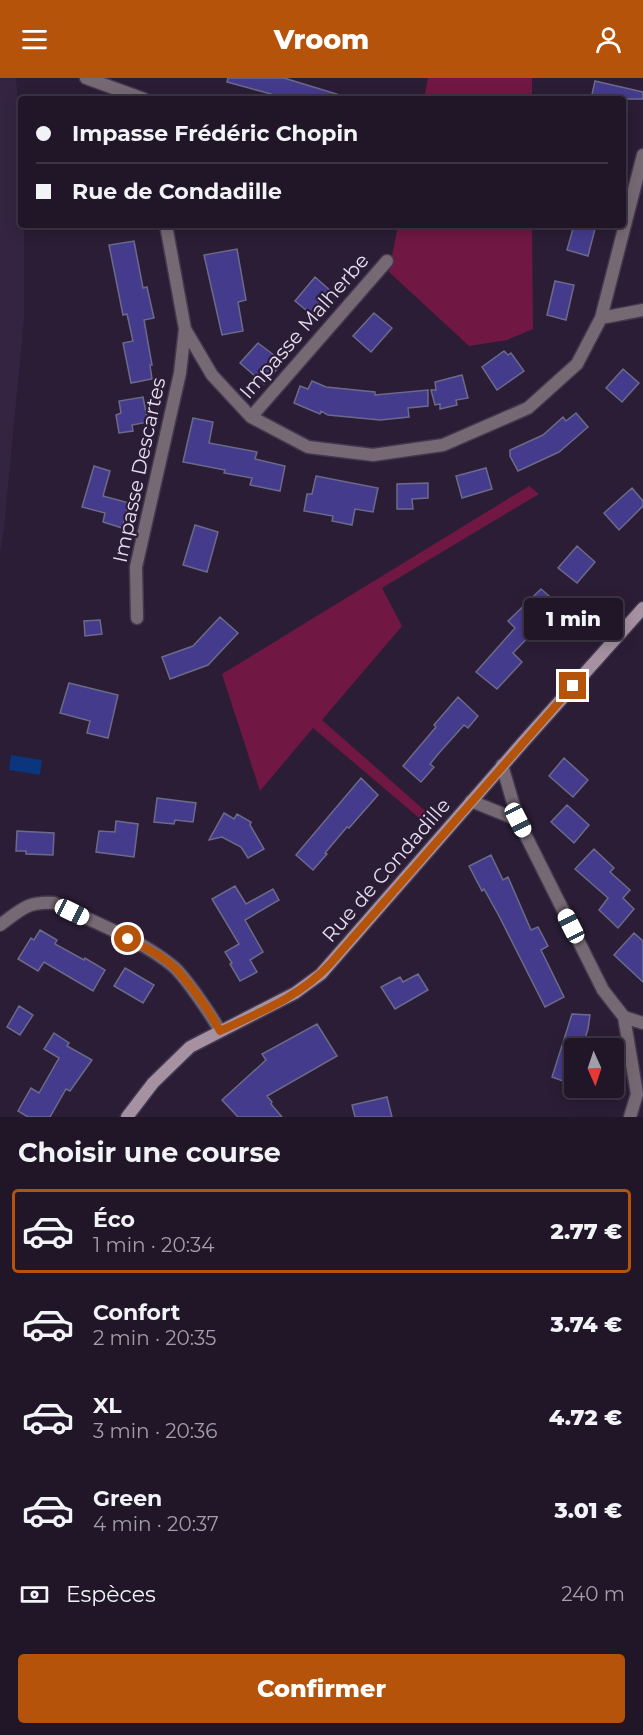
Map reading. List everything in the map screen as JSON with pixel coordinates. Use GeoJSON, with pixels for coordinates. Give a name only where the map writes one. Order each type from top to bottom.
{"type":"FeatureCollection","features":[{"type":"Feature","properties":{"kind":"street"},"geometry":{"type":"LineString","coordinates":[[86,78],[136,96]]}},
{"type":"Feature","properties":{"kind":"street"},"geometry":{"type":"LineString","coordinates":[[626,223],[643,155]]}},
{"type":"Feature","properties":{"kind":"street"},"geometry":{"type":"LineString","coordinates":[[635,187],[643,198]]}},
{"type":"Feature","properties":{"kind":"street"},"geometry":{"type":"LineString","coordinates":[[167,228],[185,329],[212,375],[251,417],[308,447],[373,455],[442,445],[528,408],[577,364],[602,318],[625,228]]}},
{"type":"Feature","properties":{"kind":"street","name":"Impasse Malherbe"},"geometry":{"type":"LineString","coordinates":[[251,417],[387,261]]}},
{"type":"Feature","properties":{"kind":"street"},"geometry":{"type":"LineString","coordinates":[[602,318],[643,310]]}},
{"type":"Feature","properties":{"kind":"street","name":"Impasse Descartes"},"geometry":{"type":"LineString","coordinates":[[136,618],[136,567],[180,373],[185,329]]}},
{"type":"Feature","properties":{"kind":"street","name":"Rue de Condadille"},"geometry":{"type":"LineString","coordinates":[[127,1117],[153,1083],[190,1047],[296,993],[321,974],[502,765],[640,616]]}},
{"type":"Feature","properties":{"kind":"street"},"geometry":{"type":"LineString","coordinates":[[502,765],[518,820],[603,990],[624,1017],[637,1094],[630,1117]]}},
{"type":"Feature","properties":{"kind":"street"},"geometry":{"type":"LineString","coordinates":[[471,801],[518,820]]}},
{"type":"Feature","properties":{"kind":"street"},"geometry":{"type":"LineString","coordinates":[[0,925],[26,906],[38,902],[54,903],[136,943],[175,968],[220,1031]]}},
{"type":"Feature","properties":{"kind":"street"},"geometry":{"type":"LineString","coordinates":[[624,1017],[643,1023]]}},
{"type":"Feature","properties":{"kind":"shaded area"},"geometry":{"type":"Polygon","coordinates":[[[0,78],[16,78],[18,228],[24,228],[24,319],[0,553],[0,78]]]}},
{"type":"Feature","properties":{"kind":"shaded area"},"geometry":{"type":"Polygon","coordinates":[[[428,78],[532,78],[532,96],[425,96],[428,78]]]}},
{"type":"Feature","properties":{"kind":"shaded area"},"geometry":{"type":"Polygon","coordinates":[[[397,228],[532,228],[533,329],[507,340],[469,346],[389,272],[397,228]]]}},
{"type":"Feature","properties":{"kind":"shaded area"},"geometry":{"type":"Polygon","coordinates":[[[529,486],[539,494],[382,588],[402,626],[322,720],[439,823],[431,828],[313,728],[260,791],[222,674],[529,486]]]}},
{"type":"Feature","properties":{"kind":"water"},"geometry":{"type":"Polygon","coordinates":[[[11,755],[42,760],[40,775],[9,770],[11,755]]]}},
{"type":"Feature","properties":{"kind":"building"},"geometry":{"type":"Polygon","coordinates":[[[228,78],[284,78],[340,96],[270,96],[271,94],[227,82],[228,78]]]}},
{"type":"Feature","properties":{"kind":"building"},"geometry":{"type":"Polygon","coordinates":[[[595,81],[643,92],[643,99],[626,99],[626,96],[592,96],[595,81]]]}},
{"type":"Feature","properties":{"kind":"building"},"geometry":{"type":"Polygon","coordinates":[[[573,228],[595,228],[588,256],[567,250],[573,228]]]}},
{"type":"Feature","properties":{"kind":"building"},"geometry":{"type":"Polygon","coordinates":[[[134,241],[143,288],[147,287],[154,318],[144,320],[152,365],[150,365],[152,379],[131,383],[123,343],[133,341],[127,314],[123,315],[109,245],[134,241]]]}},
{"type":"Feature","properties":{"kind":"building"},"geometry":{"type":"Polygon","coordinates":[[[237,249],[246,300],[238,302],[243,331],[222,335],[204,255],[237,249]]]}},
{"type":"Feature","properties":{"kind":"building"},"geometry":{"type":"Polygon","coordinates":[[[315,277],[332,292],[312,315],[295,301],[315,277]]]}},
{"type":"Feature","properties":{"kind":"building"},"geometry":{"type":"Polygon","coordinates":[[[555,281],[574,285],[566,320],[547,315],[555,281]]]}},
{"type":"Feature","properties":{"kind":"building"},"geometry":{"type":"Polygon","coordinates":[[[374,313],[392,328],[371,352],[353,336],[374,313]]]}},
{"type":"Feature","properties":{"kind":"building"},"geometry":{"type":"Polygon","coordinates":[[[258,343],[283,362],[264,384],[240,363],[258,343]]]}},
{"type":"Feature","properties":{"kind":"building"},"geometry":{"type":"Polygon","coordinates":[[[504,351],[508,355],[511,353],[524,371],[497,390],[482,367],[504,351]]]}},
{"type":"Feature","properties":{"kind":"building"},"geometry":{"type":"Polygon","coordinates":[[[623,369],[639,383],[622,402],[606,388],[623,369]]]}},
{"type":"Feature","properties":{"kind":"building"},"geometry":{"type":"Polygon","coordinates":[[[462,375],[468,398],[456,400],[457,405],[440,409],[440,404],[435,405],[431,390],[436,390],[435,382],[462,375]]]}},
{"type":"Feature","properties":{"kind":"building"},"geometry":{"type":"Polygon","coordinates":[[[312,381],[326,387],[375,392],[375,395],[428,390],[428,406],[408,408],[409,417],[380,420],[328,415],[321,411],[320,414],[294,403],[300,386],[308,389],[312,381]]]}},
{"type":"Feature","properties":{"kind":"building"},"geometry":{"type":"Polygon","coordinates":[[[143,397],[148,422],[132,425],[133,431],[119,433],[116,415],[121,413],[119,401],[143,397]]]}},
{"type":"Feature","properties":{"kind":"building"},"geometry":{"type":"Polygon","coordinates":[[[576,413],[588,427],[559,452],[518,471],[510,456],[510,450],[543,435],[563,417],[566,421],[576,413]]]}},
{"type":"Feature","properties":{"kind":"building"},"geometry":{"type":"Polygon","coordinates":[[[193,418],[213,422],[209,443],[257,452],[255,459],[285,466],[280,491],[250,485],[252,478],[183,462],[193,418]]]}},
{"type":"Feature","properties":{"kind":"building"},"geometry":{"type":"Polygon","coordinates":[[[94,466],[110,471],[103,496],[129,503],[122,528],[103,522],[105,513],[82,507],[94,466]]]}},
{"type":"Feature","properties":{"kind":"building"},"geometry":{"type":"Polygon","coordinates":[[[486,468],[492,489],[462,498],[456,476],[486,468]]]}},
{"type":"Feature","properties":{"kind":"building"},"geometry":{"type":"Polygon","coordinates":[[[316,476],[378,488],[373,512],[355,509],[352,525],[332,521],[333,516],[304,511],[307,494],[312,494],[316,476]]]}},
{"type":"Feature","properties":{"kind":"building"},"geometry":{"type":"Polygon","coordinates":[[[428,483],[428,498],[412,499],[413,509],[397,509],[397,484],[428,483]]]}},
{"type":"Feature","properties":{"kind":"building"},"geometry":{"type":"Polygon","coordinates":[[[632,488],[643,501],[643,506],[619,530],[604,513],[632,488]]]}},
{"type":"Feature","properties":{"kind":"building"},"geometry":{"type":"Polygon","coordinates":[[[195,525],[218,532],[207,572],[183,565],[195,525]]]}},
{"type":"Feature","properties":{"kind":"building"},"geometry":{"type":"Polygon","coordinates":[[[577,546],[595,562],[577,583],[558,568],[577,546]]]}},
{"type":"Feature","properties":{"kind":"building"},"geometry":{"type":"Polygon","coordinates":[[[541,589],[556,602],[538,621],[541,624],[513,653],[522,662],[497,689],[476,672],[515,628],[508,621],[541,589]]]}},
{"type":"Feature","properties":{"kind":"building"},"geometry":{"type":"Polygon","coordinates":[[[220,617],[238,633],[208,665],[170,679],[162,657],[193,646],[220,617]]]}},
{"type":"Feature","properties":{"kind":"building"},"geometry":{"type":"Polygon","coordinates":[[[100,620],[102,634],[85,636],[84,621],[100,620]]]}},
{"type":"Feature","properties":{"kind":"building"},"geometry":{"type":"Polygon","coordinates":[[[69,683],[118,695],[108,738],[87,733],[90,721],[60,713],[69,683]]]}},
{"type":"Feature","properties":{"kind":"building"},"geometry":{"type":"Polygon","coordinates":[[[458,697],[478,716],[468,728],[464,725],[439,753],[430,764],[434,767],[421,782],[403,766],[458,697]]]}},
{"type":"Feature","properties":{"kind":"building"},"geometry":{"type":"Polygon","coordinates":[[[564,758],[588,780],[573,797],[549,776],[564,758]]]}},
{"type":"Feature","properties":{"kind":"building"},"geometry":{"type":"Polygon","coordinates":[[[361,778],[378,795],[349,828],[347,827],[313,870],[296,855],[361,778]]]}},
{"type":"Feature","properties":{"kind":"building"},"geometry":{"type":"Polygon","coordinates":[[[157,798],[196,803],[193,822],[175,820],[174,824],[154,822],[157,798]]]}},
{"type":"Feature","properties":{"kind":"building"},"geometry":{"type":"Polygon","coordinates":[[[567,805],[589,825],[574,843],[551,822],[567,805]]]}},
{"type":"Feature","properties":{"kind":"building"},"geometry":{"type":"Polygon","coordinates":[[[224,813],[234,819],[237,814],[251,822],[250,825],[264,849],[248,858],[241,847],[222,837],[209,840],[224,813]]]}},
{"type":"Feature","properties":{"kind":"building"},"geometry":{"type":"Polygon","coordinates":[[[116,821],[138,824],[134,857],[96,852],[99,831],[115,832],[116,821]]]}},
{"type":"Feature","properties":{"kind":"building"},"geometry":{"type":"Polygon","coordinates":[[[17,831],[54,833],[53,855],[26,854],[26,851],[16,851],[17,831]]]}},
{"type":"Feature","properties":{"kind":"building"},"geometry":{"type":"Polygon","coordinates":[[[594,849],[614,868],[610,872],[630,890],[623,898],[634,909],[618,928],[599,910],[608,898],[575,869],[594,849]]]}},
{"type":"Feature","properties":{"kind":"building"},"geometry":{"type":"Polygon","coordinates":[[[491,855],[503,880],[508,877],[531,930],[538,927],[548,946],[541,950],[564,997],[545,1007],[499,916],[469,866],[491,855]]]}},
{"type":"Feature","properties":{"kind":"building"},"geometry":{"type":"Polygon","coordinates":[[[235,886],[246,904],[273,889],[279,900],[245,920],[263,952],[250,960],[257,972],[240,981],[225,952],[239,944],[212,899],[235,886]]]}},
{"type":"Feature","properties":{"kind":"building"},"geometry":{"type":"Polygon","coordinates":[[[40,930],[57,940],[55,944],[105,970],[93,991],[44,962],[38,971],[18,959],[31,938],[34,940],[40,930]]]}},
{"type":"Feature","properties":{"kind":"building"},"geometry":{"type":"Polygon","coordinates":[[[634,933],[643,941],[643,982],[614,955],[634,933]]]}},
{"type":"Feature","properties":{"kind":"building"},"geometry":{"type":"Polygon","coordinates":[[[125,968],[154,985],[143,1003],[114,986],[125,968]]]}},
{"type":"Feature","properties":{"kind":"building"},"geometry":{"type":"Polygon","coordinates":[[[418,974],[428,990],[395,1009],[381,987],[400,977],[403,982],[418,974]]]}},
{"type":"Feature","properties":{"kind":"building"},"geometry":{"type":"Polygon","coordinates":[[[19,1006],[33,1015],[20,1035],[7,1027],[19,1006]]]}},
{"type":"Feature","properties":{"kind":"building"},"geometry":{"type":"Polygon","coordinates":[[[572,1014],[590,1015],[585,1038],[564,1038],[572,1014]]]}},
{"type":"Feature","properties":{"kind":"building"},"geometry":{"type":"Polygon","coordinates":[[[317,1024],[337,1056],[267,1096],[282,1117],[238,1117],[222,1100],[266,1060],[262,1054],[317,1024]]]}},
{"type":"Feature","properties":{"kind":"building"},"geometry":{"type":"Polygon","coordinates":[[[54,1033],[69,1043],[67,1046],[92,1060],[70,1091],[66,1089],[50,1117],[28,1117],[18,1111],[31,1088],[39,1093],[59,1058],[44,1049],[54,1033]]]}},
{"type":"Feature","properties":{"kind":"building"},"geometry":{"type":"Polygon","coordinates":[[[564,1039],[564,1081],[552,1077],[564,1039]]]}},
{"type":"Feature","properties":{"kind":"building"},"geometry":{"type":"Polygon","coordinates":[[[387,1097],[392,1117],[355,1117],[352,1105],[387,1097]]]}},
{"type":"Feature","properties":{"kind":"route"},"geometry":{"type":"LineString","coordinates":[[128,939],[175,968],[220,1031],[296,993],[321,974],[573,686]]}}]}
